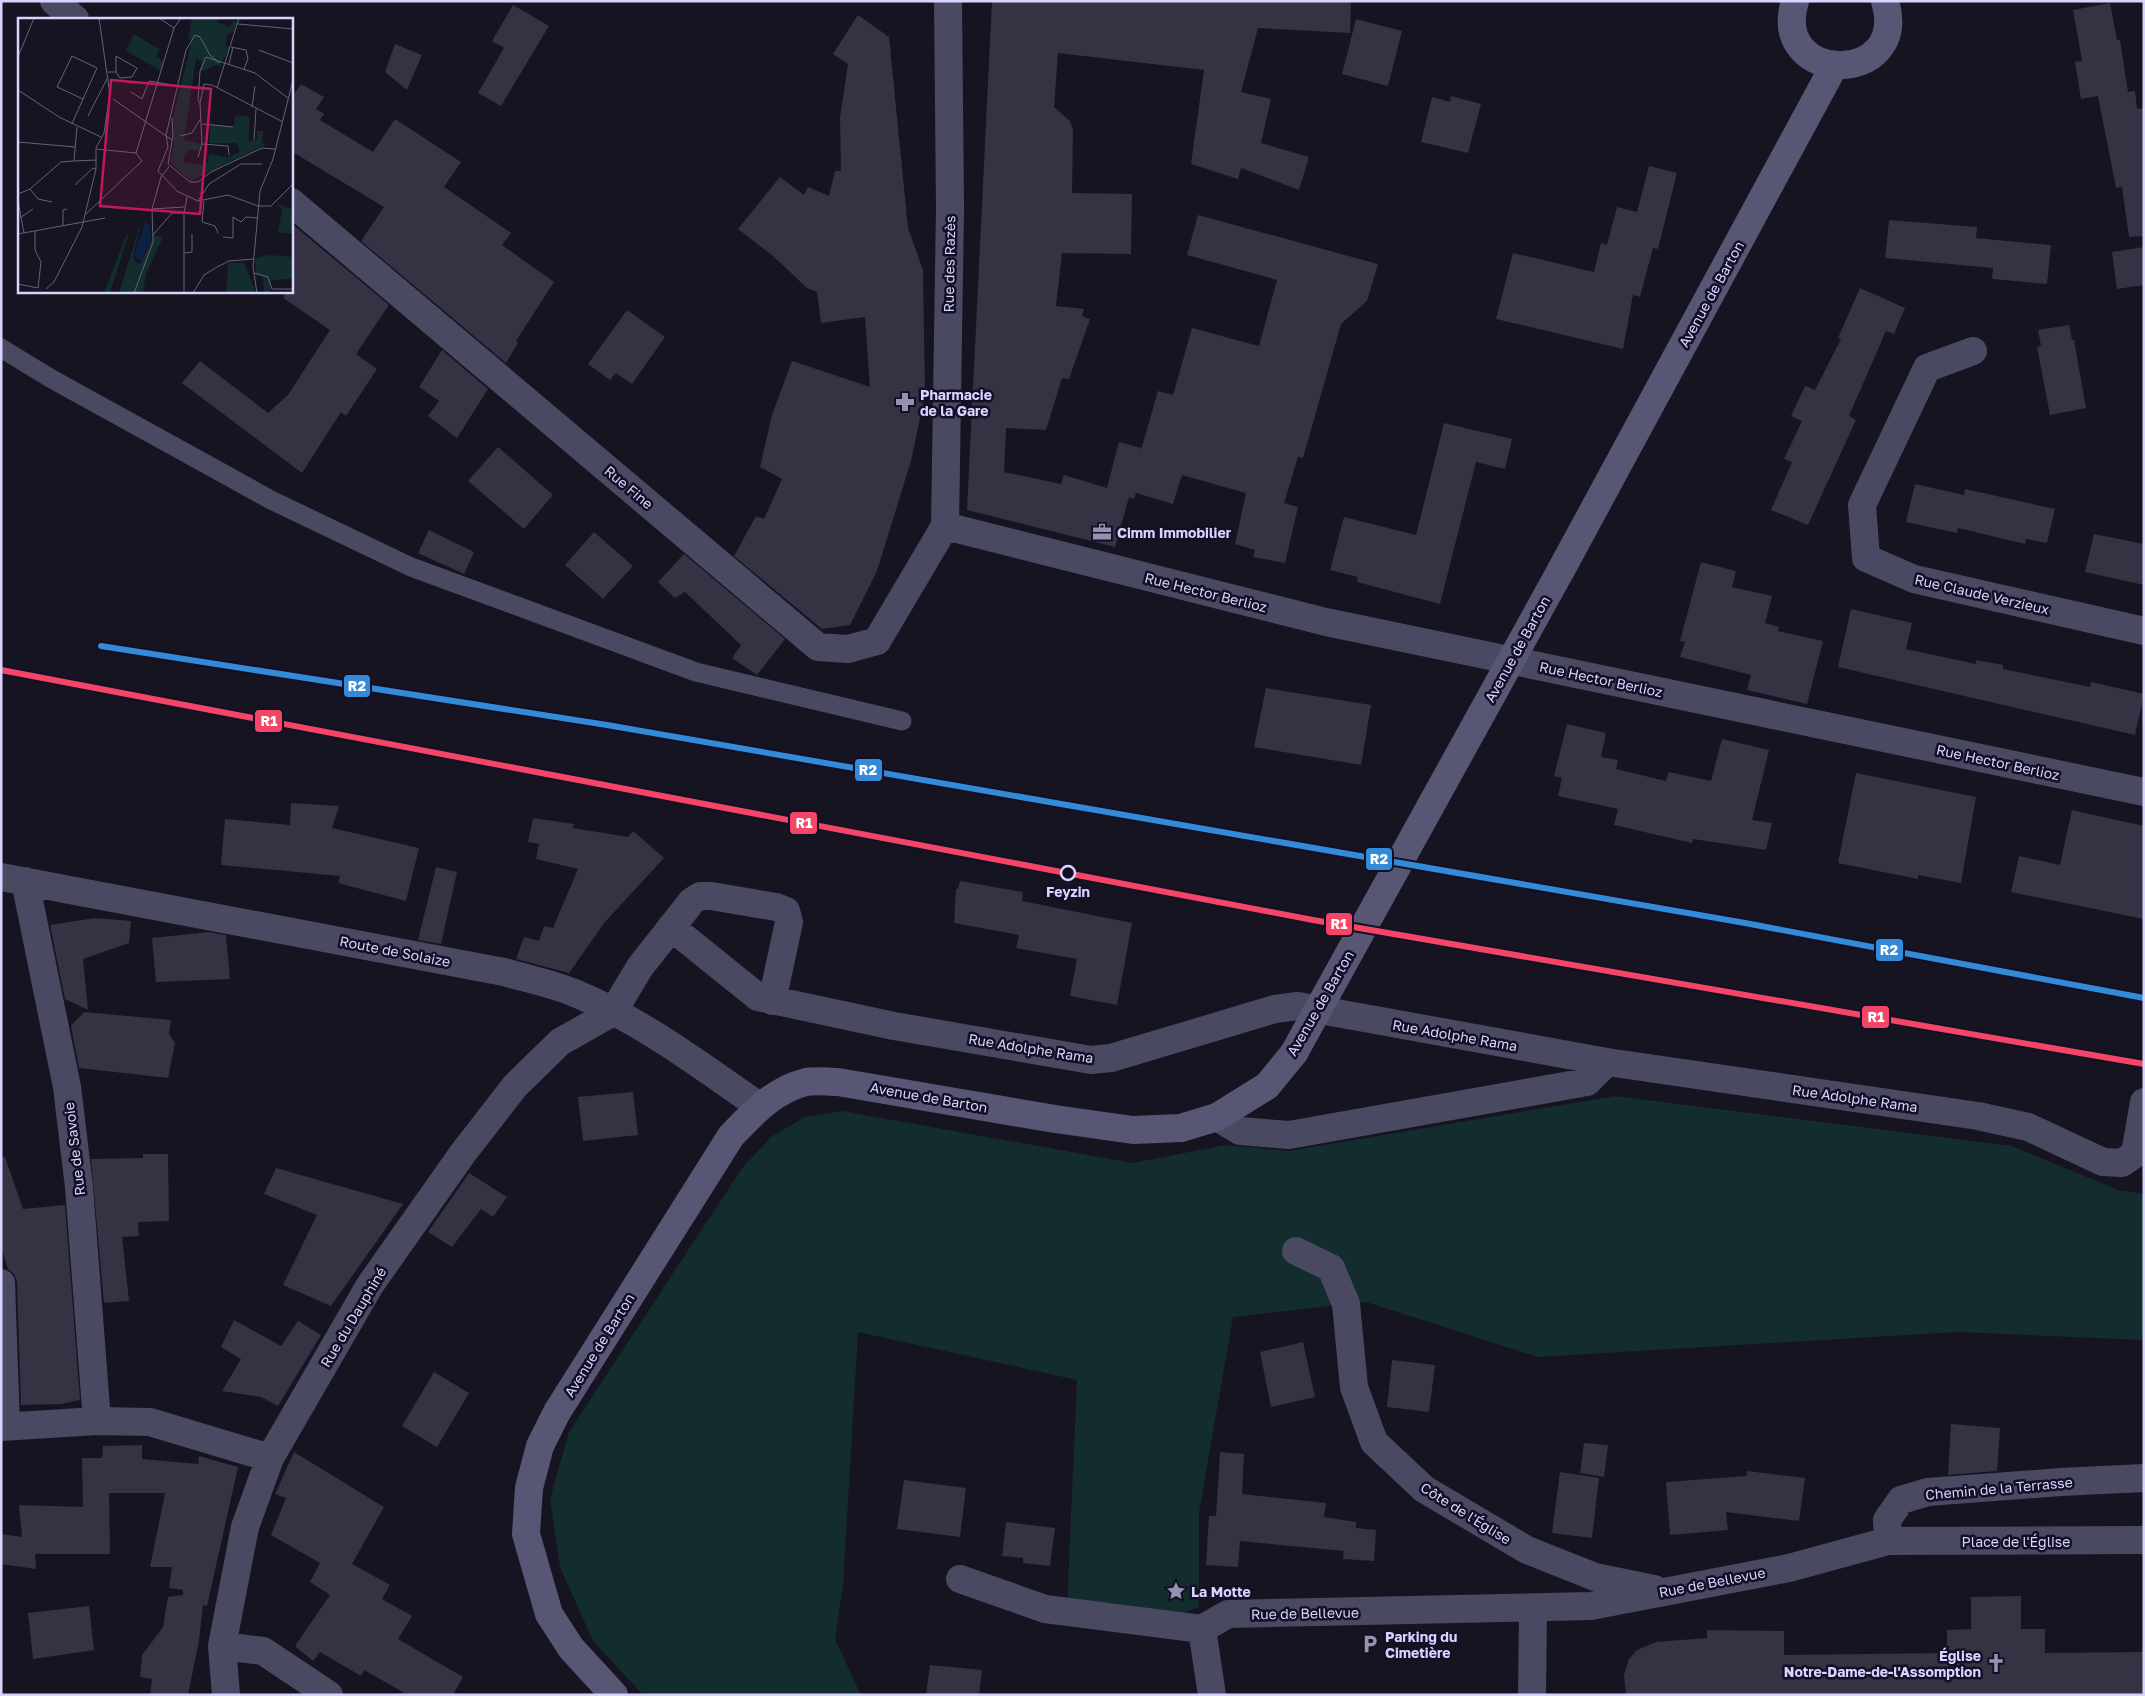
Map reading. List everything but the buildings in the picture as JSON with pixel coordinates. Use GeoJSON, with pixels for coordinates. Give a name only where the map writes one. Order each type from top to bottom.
{"type":"FeatureCollection","features":[{"type":"Feature","properties":{"kind":"street"},"geometry":{"type":"LineString","coordinates":[[54,1],[74,18]]}},
{"type":"Feature","properties":{"kind":"street","name":"Rue des Razès"},"geometry":{"type":"LineString","coordinates":[[945,526],[950,208],[948,1]]}},
{"type":"Feature","properties":{"kind":"street"},"geometry":{"type":"LineString","coordinates":[[1795,1],[1792,19],[1797,42],[1806,54],[1819,62],[1834,66],[1849,66],[1863,61],[1875,52],[1884,40],[1888,25],[1884,1]]}},
{"type":"Feature","properties":{"kind":"street","name":"Avenue de Barton"},"geometry":{"type":"LineString","coordinates":[[614,1695],[571,1648],[549,1614],[526,1534],[529,1488],[540,1446],[557,1412],[732,1136],[758,1106],[780,1093],[807,1082],[838,1082],[1055,1119],[1133,1130],[1181,1128],[1217,1117],[1267,1086],[1294,1053],[1561,570],[1834,66]]}},
{"type":"Feature","properties":{"kind":"street","name":"Rue Fine"},"geometry":{"type":"LineString","coordinates":[[292,203],[818,647],[848,649],[877,641],[945,526]]}},
{"type":"Feature","properties":{"kind":"street","name":"Rue Claude Verzieux"},"geometry":{"type":"LineString","coordinates":[[1973,351],[1927,368],[1862,505],[1866,558],[1914,579],[2144,631]]}},
{"type":"Feature","properties":{"kind":"street","name":"Rue Hector Berlioz"},"geometry":{"type":"LineString","coordinates":[[945,526],[1326,622],[2144,792]]}},
{"type":"Feature","properties":{"kind":"street","name":"Route de Solaize"},"geometry":{"type":"LineString","coordinates":[[13,879],[504,972],[577,994],[613,1012],[688,1056],[758,1106]]}},
{"type":"Feature","properties":{"kind":"street","name":"Rue de Savoie"},"geometry":{"type":"LineString","coordinates":[[13,879],[67,1087],[79,1188],[98,1421]]}},
{"type":"Feature","properties":{"kind":"street"},"geometry":{"type":"LineString","coordinates":[[613,1012],[640,967],[692,901],[700,896],[711,896],[758,904],[786,911],[789,922],[772,1001]]}},
{"type":"Feature","properties":{"kind":"street","name":"Rue Adolphe Rama"},"geometry":{"type":"LineString","coordinates":[[672,927],[758,997],[894,1026],[1091,1060],[1111,1058],[1275,1009],[1298,1006],[1607,1062],[1978,1116],[2028,1127],[2103,1162],[2122,1163],[2140,1157]]}},
{"type":"Feature","properties":{"kind":"street","name":"Rue du Dauphiné"},"geometry":{"type":"LineString","coordinates":[[226,1695],[222,1646],[245,1527],[270,1458],[370,1285],[463,1153],[515,1086],[560,1042],[613,1012]]}},
{"type":"Feature","properties":{"kind":"street"},"geometry":{"type":"LineString","coordinates":[[1217,1117],[1240,1131],[1289,1135],[1587,1082],[1607,1062]]}},
{"type":"Feature","properties":{"kind":"street"},"geometry":{"type":"LineString","coordinates":[[2140,1157],[2144,1102]]}},
{"type":"Feature","properties":{"kind":"street","name":"Côte de l'Église"},"geometry":{"type":"LineString","coordinates":[[1296,1251],[1330,1268],[1346,1304],[1354,1387],[1374,1442],[1424,1489],[1527,1550],[1595,1577],[1666,1591]]}},
{"type":"Feature","properties":{"kind":"street"},"geometry":{"type":"LineString","coordinates":[[1,1283],[3,1426],[98,1421],[150,1422],[270,1458]]}},
{"type":"Feature","properties":{"kind":"street","name":"Chemin de la Terrasse"},"geometry":{"type":"LineString","coordinates":[[1888,1541],[1887,1520],[1901,1500],[1928,1492],[2144,1478]]}},
{"type":"Feature","properties":{"kind":"street","name":"Place de l'Église"},"geometry":{"type":"LineString","coordinates":[[1888,1541],[2144,1540]]}},
{"type":"Feature","properties":{"kind":"street","name":"Rue de Bellevue"},"geometry":{"type":"LineString","coordinates":[[1202,1630],[1228,1614],[1592,1606],[1789,1568],[1888,1541]]}},
{"type":"Feature","properties":{"kind":"street"},"geometry":{"type":"LineString","coordinates":[[960,1579],[1046,1609],[1202,1630],[1212,1695]]}},
{"type":"Feature","properties":{"kind":"street"},"geometry":{"type":"LineString","coordinates":[[1532,1695],[1533,1608]]}},
{"type":"Feature","properties":{"kind":"street"},"geometry":{"type":"LineString","coordinates":[[222,1646],[262,1651],[329,1695]]}},
{"type":"Feature","properties":{"kind":"lane"},"geometry":{"type":"LineString","coordinates":[[1,348],[50,378],[271,500],[411,567],[696,672],[902,722]]}},
{"type":"Feature","properties":{"kind":"green space"},"geometry":{"type":"Polygon","coordinates":[[[1615,1096],[2012,1146],[2118,1190],[2144,1194],[2144,1340],[1957,1332],[1538,1357],[1366,1302],[1233,1317],[1199,1513],[1199,1607],[1162,1620],[1067,1607],[1077,1380],[858,1332],[843,1586],[835,1639],[861,1695],[643,1695],[593,1641],[560,1567],[550,1499],[569,1432],[742,1168],[771,1137],[805,1117],[842,1111],[1133,1163],[1225,1145],[1289,1151],[1615,1096]]]}},
{"type":"Feature","properties":{"kind":"transit line","name":"R2"},"geometry":{"type":"LineString","coordinates":[[101,646],[607,725],[1745,923],[2144,998]]}},
{"type":"Feature","properties":{"kind":"transit line","name":"R1"},"geometry":{"type":"LineString","coordinates":[[1,670],[1313,920],[2144,1064]]}},
{"type":"Feature","properties":{"kind":"place","name":"Pharmacie de la Gare"},"geometry":{"type":"Point","coordinates":[905,402]}},
{"type":"Feature","properties":{"kind":"place","name":"Cimm Immobilier"},"geometry":{"type":"Point","coordinates":[1102,532]}},
{"type":"Feature","properties":{"kind":"place","name":"Feyzin"},"geometry":{"type":"Point","coordinates":[1068,873]}},
{"type":"Feature","properties":{"kind":"place","name":"La Motte"},"geometry":{"type":"Point","coordinates":[1176,1591]}},
{"type":"Feature","properties":{"kind":"place","name":"Parking du Cimetière"},"geometry":{"type":"Point","coordinates":[1370,1644]}},
{"type":"Feature","properties":{"kind":"place","name":"Église Notre-Dame-de-l'Assomption"},"geometry":{"type":"Point","coordinates":[1996,1663]}}]}
